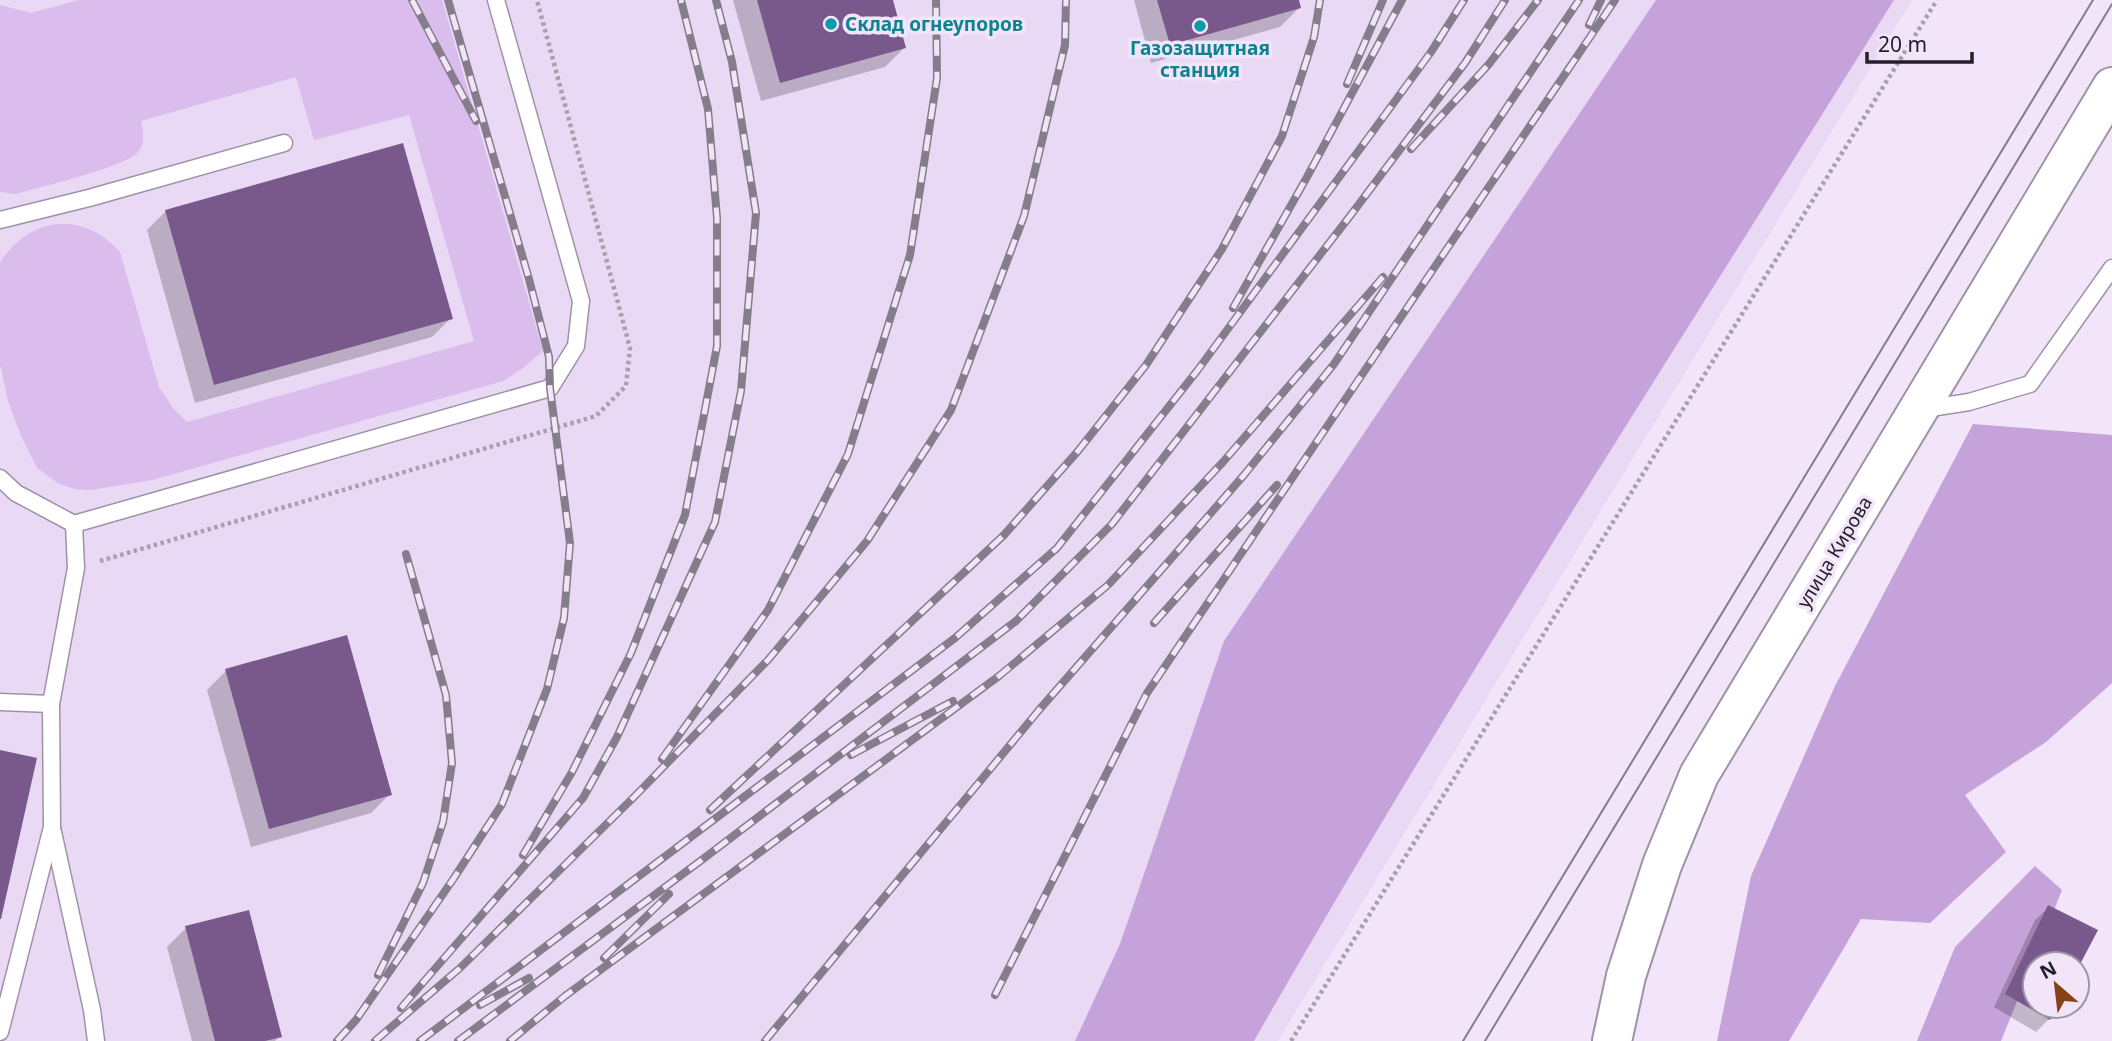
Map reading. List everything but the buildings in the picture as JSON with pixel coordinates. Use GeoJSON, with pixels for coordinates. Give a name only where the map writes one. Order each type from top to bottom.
{"type":"FeatureCollection","features":[{"type":"Feature","properties":{"kind":"main road","name":"улица Кирова"},"geometry":{"type":"LineString","coordinates":[[1612,1041],[1626,976],[1662,865],[1699,775],[2112,87]]}},
{"type":"Feature","properties":{"kind":"lane"},"geometry":{"type":"LineString","coordinates":[[0,478],[16,493],[74,524],[550,388],[576,346],[582,301],[496,0]]}},
{"type":"Feature","properties":{"kind":"lane"},"geometry":{"type":"LineString","coordinates":[[0,220],[284,143]]}},
{"type":"Feature","properties":{"kind":"lane"},"geometry":{"type":"LineString","coordinates":[[1918,410],[1969,402],[2030,384],[2112,268]]}},
{"type":"Feature","properties":{"kind":"lane"},"geometry":{"type":"LineString","coordinates":[[74,524],[76,568],[51,704],[52,827],[92,1010],[96,1041]]}},
{"type":"Feature","properties":{"kind":"lane"},"geometry":{"type":"LineString","coordinates":[[0,702],[51,704]]}},
{"type":"Feature","properties":{"kind":"lane"},"geometry":{"type":"LineString","coordinates":[[0,1032],[52,827]]}},
{"type":"Feature","properties":{"kind":"path"},"geometry":{"type":"LineString","coordinates":[[76,568],[596,416],[626,386],[630,348],[537,0]]}},
{"type":"Feature","properties":{"kind":"path"},"geometry":{"type":"LineString","coordinates":[[1291,1041],[1937,0]]}},
{"type":"Feature","properties":{"kind":"shaded area"},"geometry":{"type":"Polygon","coordinates":[[[0,0],[1912,0],[1278,1041],[0,1041],[0,0]]]}},
{"type":"Feature","properties":{"kind":"shaded area"},"geometry":{"type":"Polygon","coordinates":[[[79,0],[442,0],[543,351],[503,381],[152,480],[91,490],[75,489],[58,483],[37,468],[8,401],[0,364],[0,262],[27,235],[42,228],[58,224],[90,229],[120,252],[159,387],[173,408],[187,422],[474,341],[409,115],[314,140],[296,77],[141,121],[141,148],[130,158],[117,164],[16,194],[0,192],[0,5],[31,13],[79,0]]]}},
{"type":"Feature","properties":{"kind":"shaded area"},"geometry":{"type":"Polygon","coordinates":[[[1656,0],[1894,0],[1488,647],[1254,1041],[1075,1041],[1120,944],[1224,641],[1656,0]]]}},
{"type":"Feature","properties":{"kind":"shaded area"},"geometry":{"type":"Polygon","coordinates":[[[1973,424],[2112,435],[2112,683],[2046,742],[1965,795],[2006,852],[1930,923],[1861,919],[1789,1041],[1717,1041],[1751,876],[1835,686],[1973,424]]]}},
{"type":"Feature","properties":{"kind":"shaded area"},"geometry":{"type":"Polygon","coordinates":[[[2035,866],[2062,890],[2038,950],[2021,950],[2021,991],[2001,1041],[1917,1041],[1955,947],[2035,866]]]}},
{"type":"Feature","properties":{"kind":"tram line"},"geometry":{"type":"LineString","coordinates":[[1463,1041],[2093,0]]}},
{"type":"Feature","properties":{"kind":"tram line"},"geometry":{"type":"LineString","coordinates":[[1485,1041],[2112,4]]}},
{"type":"Feature","properties":{"kind":"railway"},"geometry":{"type":"LineString","coordinates":[[412,0],[476,121]]}},
{"type":"Feature","properties":{"kind":"railway"},"geometry":{"type":"LineString","coordinates":[[337,1041],[356,1020],[502,804],[547,689],[564,618],[570,543],[550,388],[549,357],[448,0]]}},
{"type":"Feature","properties":{"kind":"railway"},"geometry":{"type":"LineString","coordinates":[[523,855],[572,772],[631,653],[685,515],[717,346],[717,218],[708,109],[681,0]]}},
{"type":"Feature","properties":{"kind":"railway"},"geometry":{"type":"LineString","coordinates":[[401,1008],[583,798],[617,737],[715,522],[741,391],[756,213],[732,62],[716,0]]}},
{"type":"Feature","properties":{"kind":"railway"},"geometry":{"type":"LineString","coordinates":[[662,759],[768,610],[848,454],[910,255],[937,78],[936,0]]}},
{"type":"Feature","properties":{"kind":"railway"},"geometry":{"type":"LineString","coordinates":[[375,1041],[460,968],[633,798],[768,660],[867,541],[951,410],[1024,216],[1065,45],[1066,0]]}},
{"type":"Feature","properties":{"kind":"railway"},"geometry":{"type":"LineString","coordinates":[[710,810],[1004,535],[1078,451],[1146,365],[1222,249],[1282,136],[1314,37],[1320,0]]}},
{"type":"Feature","properties":{"kind":"railway"},"geometry":{"type":"LineString","coordinates":[[1347,84],[1383,0]]}},
{"type":"Feature","properties":{"kind":"railway"},"geometry":{"type":"LineString","coordinates":[[1233,308],[1402,0]]}},
{"type":"Feature","properties":{"kind":"railway"},"geometry":{"type":"LineString","coordinates":[[420,1041],[955,638],[1057,548],[1197,371],[1431,52],[1464,0]]}},
{"type":"Feature","properties":{"kind":"railway"},"geometry":{"type":"LineString","coordinates":[[458,1041],[1016,621],[1112,524],[1465,63],[1505,0]]}},
{"type":"Feature","properties":{"kind":"railway"},"geometry":{"type":"LineString","coordinates":[[1411,149],[1489,64],[1538,0]]}},
{"type":"Feature","properties":{"kind":"railway"},"geometry":{"type":"LineString","coordinates":[[765,1041],[1039,710],[1244,475],[1334,364],[1579,0]]}},
{"type":"Feature","properties":{"kind":"railway"},"geometry":{"type":"LineString","coordinates":[[1589,25],[1601,0]]}},
{"type":"Feature","properties":{"kind":"railway"},"geometry":{"type":"LineString","coordinates":[[995,995],[1147,693],[1615,0]]}},
{"type":"Feature","properties":{"kind":"railway"},"geometry":{"type":"LineString","coordinates":[[510,1041],[565,996],[999,676],[1108,585],[1223,462],[1383,277]]}},
{"type":"Feature","properties":{"kind":"railway"},"geometry":{"type":"LineString","coordinates":[[1154,623],[1277,485]]}},
{"type":"Feature","properties":{"kind":"railway"},"geometry":{"type":"LineString","coordinates":[[378,975],[423,883],[443,822],[452,763],[446,695],[406,554]]}},
{"type":"Feature","properties":{"kind":"railway"},"geometry":{"type":"LineString","coordinates":[[851,755],[953,701]]}},
{"type":"Feature","properties":{"kind":"railway"},"geometry":{"type":"LineString","coordinates":[[604,958],[669,894]]}},
{"type":"Feature","properties":{"kind":"railway"},"geometry":{"type":"LineString","coordinates":[[480,1005],[529,978]]}},
{"type":"Feature","properties":{"kind":"place","name":"Склад огнеупоров"},"geometry":{"type":"Point","coordinates":[831,24]}},
{"type":"Feature","properties":{"kind":"place","name":"Газозащитная станция"},"geometry":{"type":"Point","coordinates":[1200,26]}}]}
